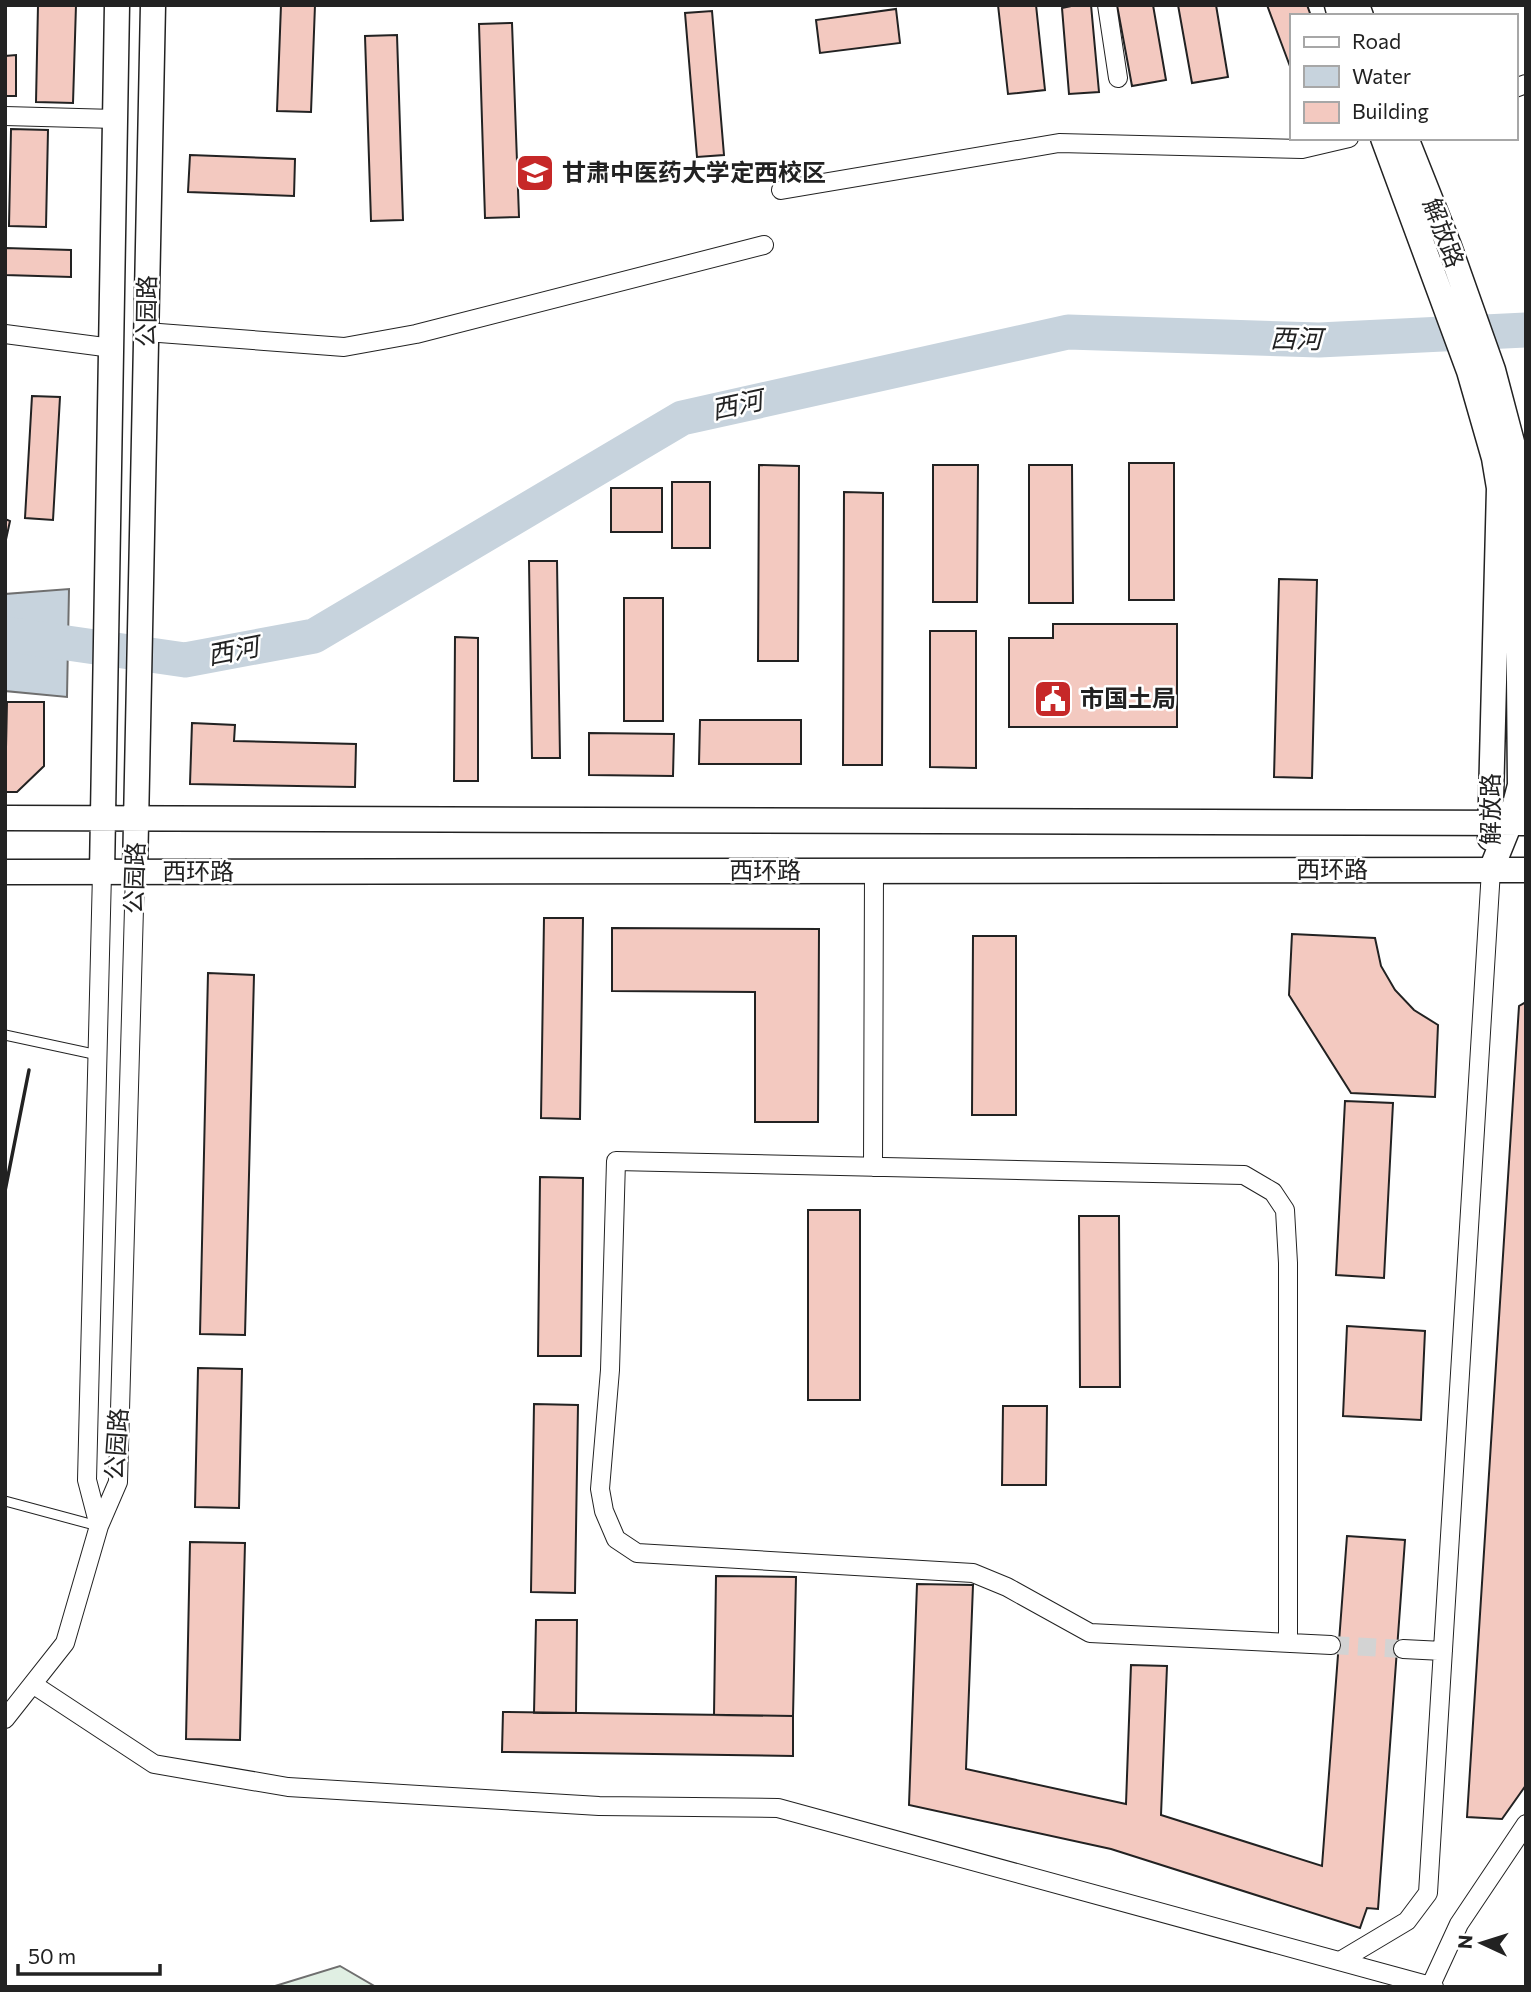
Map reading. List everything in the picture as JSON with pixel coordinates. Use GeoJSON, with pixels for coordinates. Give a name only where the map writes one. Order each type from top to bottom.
{"type":"FeatureCollection","features":[{"type":"Feature","properties":{"kind":"main road","name":"公园路"},"geometry":{"type":"LineString","coordinates":[[102,873],[117,5]]}},
{"type":"Feature","properties":{"kind":"main road","name":"公园路"},"geometry":{"type":"LineString","coordinates":[[135,872],[153,5]]}},
{"type":"Feature","properties":{"kind":"main road","name":"解放路"},"geometry":{"type":"LineString","coordinates":[[1384,140],[1439,251]]}},
{"type":"Feature","properties":{"kind":"main road","name":"解放路"},"geometry":{"type":"LineString","coordinates":[[1407,140],[1439,251],[1517,461],[1520,785],[1491,870]]}},
{"type":"Feature","properties":{"kind":"main road","name":"西环路"},"geometry":{"type":"LineString","coordinates":[[5,818],[1508,823]]}},
{"type":"Feature","properties":{"kind":"main road","name":"西环路"},"geometry":{"type":"LineString","coordinates":[[5,873],[1526,870]]}},
{"type":"Feature","properties":{"kind":"street"},"geometry":{"type":"LineString","coordinates":[[1107,5],[1118,79]]}},
{"type":"Feature","properties":{"kind":"street"},"geometry":{"type":"LineString","coordinates":[[5,116],[116,119]]}},
{"type":"Feature","properties":{"kind":"street"},"geometry":{"type":"LineString","coordinates":[[781,190],[1059,143],[1301,149],[1340,140]]}},
{"type":"Feature","properties":{"kind":"street"},"geometry":{"type":"LineString","coordinates":[[146,332],[344,347],[416,334],[764,245]]}},
{"type":"Feature","properties":{"kind":"street"},"geometry":{"type":"LineString","coordinates":[[5,334],[112,348]]}},
{"type":"Feature","properties":{"kind":"street"},"geometry":{"type":"LineString","coordinates":[[1340,1961],[1407,1921],[1428,1893],[1491,870]]}},
{"type":"Feature","properties":{"kind":"street"},"geometry":{"type":"LineString","coordinates":[[873,1167],[874,871]]}},
{"type":"Feature","properties":{"kind":"street","name":"公园路"},"geometry":{"type":"LineString","coordinates":[[99,1526],[118,1482],[135,872]]}},
{"type":"Feature","properties":{"kind":"street","name":"公园路"},"geometry":{"type":"LineString","coordinates":[[99,1526],[87,1480],[102,873]]}},
{"type":"Feature","properties":{"kind":"street"},"geometry":{"type":"LineString","coordinates":[[1288,1642],[1288,1263],[1285,1210],[1273,1192],[1244,1175],[616,1161],[610,1370],[600,1489],[604,1511],[616,1539],[637,1553],[973,1573],[1007,1587],[1090,1633],[1331,1645]]}},
{"type":"Feature","properties":{"kind":"street"},"geometry":{"type":"LineString","coordinates":[[5,1719],[65,1643],[99,1526]]}},
{"type":"Feature","properties":{"kind":"street"},"geometry":{"type":"LineString","coordinates":[[1403,1649],[1443,1651]]}},
{"type":"Feature","properties":{"kind":"street"},"geometry":{"type":"LineString","coordinates":[[34,1685],[154,1763],[288,1787],[599,1806],[778,1808],[1431,1986],[1459,1924],[1526,1824]]}},
{"type":"Feature","properties":{"kind":"lane"},"geometry":{"type":"LineString","coordinates":[[5,1035],[98,1055]]}},
{"type":"Feature","properties":{"kind":"lane"},"geometry":{"type":"LineString","coordinates":[[5,1501],[99,1526]]}},
{"type":"Feature","properties":{"kind":"green space"},"geometry":{"type":"Polygon","coordinates":[[[340,1966],[376,1987],[275,1987],[275,1986],[340,1966]]]}},
{"type":"Feature","properties":{"kind":"water"},"geometry":{"type":"Polygon","coordinates":[[[69,589],[67,697],[5,691],[5,594],[69,589]]]}},
{"type":"Feature","properties":{"kind":"building"},"geometry":{"type":"Polygon","coordinates":[[[38,5],[76,5],[73,103],[36,102],[38,5]]]}},
{"type":"Feature","properties":{"kind":"building"},"geometry":{"type":"Polygon","coordinates":[[[281,5],[315,5],[311,112],[277,111],[281,5]]]}},
{"type":"Feature","properties":{"kind":"building"},"geometry":{"type":"Polygon","coordinates":[[[998,5],[1036,5],[1045,90],[1008,94],[998,5]]]}},
{"type":"Feature","properties":{"kind":"building"},"geometry":{"type":"Polygon","coordinates":[[[1091,5],[1099,92],[1069,94],[1062,8],[1091,5]]]}},
{"type":"Feature","properties":{"kind":"building"},"geometry":{"type":"Polygon","coordinates":[[[1117,5],[1153,5],[1166,80],[1132,86],[1117,5]]]}},
{"type":"Feature","properties":{"kind":"building"},"geometry":{"type":"Polygon","coordinates":[[[1178,5],[1216,5],[1228,77],[1192,83],[1178,5]]]}},
{"type":"Feature","properties":{"kind":"building"},"geometry":{"type":"Polygon","coordinates":[[[1267,5],[1307,5],[1310,14],[1290,14],[1290,66],[1267,5]]]}},
{"type":"Feature","properties":{"kind":"building"},"geometry":{"type":"Polygon","coordinates":[[[896,9],[900,43],[820,53],[816,20],[896,9]]]}},
{"type":"Feature","properties":{"kind":"building"},"geometry":{"type":"Polygon","coordinates":[[[712,11],[724,155],[697,157],[685,13],[712,11]]]}},
{"type":"Feature","properties":{"kind":"building"},"geometry":{"type":"Polygon","coordinates":[[[512,23],[519,217],[485,218],[479,24],[512,23]]]}},
{"type":"Feature","properties":{"kind":"building"},"geometry":{"type":"Polygon","coordinates":[[[397,35],[403,220],[371,221],[365,36],[397,35]]]}},
{"type":"Feature","properties":{"kind":"building"},"geometry":{"type":"Polygon","coordinates":[[[16,55],[16,96],[5,96],[5,56],[16,55]]]}},
{"type":"Feature","properties":{"kind":"building"},"geometry":{"type":"Polygon","coordinates":[[[11,129],[48,130],[46,227],[9,226],[11,129]]]}},
{"type":"Feature","properties":{"kind":"building"},"geometry":{"type":"Polygon","coordinates":[[[190,155],[295,159],[294,196],[188,192],[190,155]]]}},
{"type":"Feature","properties":{"kind":"building"},"geometry":{"type":"Polygon","coordinates":[[[5,248],[71,250],[71,277],[5,275],[5,248]]]}},
{"type":"Feature","properties":{"kind":"building"},"geometry":{"type":"Polygon","coordinates":[[[32,396],[60,397],[53,520],[25,518],[32,396]]]}},
{"type":"Feature","properties":{"kind":"building"},"geometry":{"type":"Polygon","coordinates":[[[1129,463],[1174,463],[1174,600],[1129,600],[1129,463]]]}},
{"type":"Feature","properties":{"kind":"building"},"geometry":{"type":"Polygon","coordinates":[[[759,465],[799,466],[798,661],[758,661],[759,465]]]}},
{"type":"Feature","properties":{"kind":"building"},"geometry":{"type":"Polygon","coordinates":[[[933,465],[978,465],[977,602],[933,602],[933,465]]]}},
{"type":"Feature","properties":{"kind":"building"},"geometry":{"type":"Polygon","coordinates":[[[1029,465],[1072,465],[1073,603],[1029,603],[1029,465]]]}},
{"type":"Feature","properties":{"kind":"building"},"geometry":{"type":"Polygon","coordinates":[[[672,482],[710,482],[710,548],[672,548],[672,482]]]}},
{"type":"Feature","properties":{"kind":"building"},"geometry":{"type":"Polygon","coordinates":[[[611,488],[662,488],[662,532],[611,532],[611,488]]]}},
{"type":"Feature","properties":{"kind":"building"},"geometry":{"type":"Polygon","coordinates":[[[844,492],[883,493],[882,765],[843,765],[844,492]]]}},
{"type":"Feature","properties":{"kind":"building"},"geometry":{"type":"Polygon","coordinates":[[[5,519],[10,521],[5,544],[5,519]]]}},
{"type":"Feature","properties":{"kind":"building"},"geometry":{"type":"Polygon","coordinates":[[[529,561],[557,561],[560,758],[532,758],[529,561]]]}},
{"type":"Feature","properties":{"kind":"building"},"geometry":{"type":"Polygon","coordinates":[[[1279,579],[1317,580],[1312,778],[1274,777],[1279,579]]]}},
{"type":"Feature","properties":{"kind":"building"},"geometry":{"type":"Polygon","coordinates":[[[624,598],[663,598],[663,721],[624,721],[624,598]]]}},
{"type":"Feature","properties":{"kind":"building"},"geometry":{"type":"Polygon","coordinates":[[[1053,624],[1177,624],[1177,727],[1009,727],[1009,638],[1053,638],[1053,624]]]}},
{"type":"Feature","properties":{"kind":"building"},"geometry":{"type":"Polygon","coordinates":[[[930,631],[976,631],[976,768],[930,767],[930,631]]]}},
{"type":"Feature","properties":{"kind":"building"},"geometry":{"type":"Polygon","coordinates":[[[455,637],[478,638],[478,781],[454,781],[455,637]]]}},
{"type":"Feature","properties":{"kind":"building"},"geometry":{"type":"Polygon","coordinates":[[[7,702],[44,702],[44,766],[17,792],[5,792],[7,702]]]}},
{"type":"Feature","properties":{"kind":"building"},"geometry":{"type":"Polygon","coordinates":[[[700,720],[801,720],[801,764],[699,764],[700,720]]]}},
{"type":"Feature","properties":{"kind":"building"},"geometry":{"type":"Polygon","coordinates":[[[192,723],[235,725],[234,741],[356,744],[355,787],[190,784],[192,723]]]}},
{"type":"Feature","properties":{"kind":"building"},"geometry":{"type":"Polygon","coordinates":[[[589,733],[674,734],[673,776],[589,775],[589,733]]]}},
{"type":"Feature","properties":{"kind":"building"},"geometry":{"type":"Polygon","coordinates":[[[544,918],[583,918],[580,1119],[541,1118],[544,918]]]}},
{"type":"Feature","properties":{"kind":"building"},"geometry":{"type":"Polygon","coordinates":[[[612,928],[819,929],[818,1122],[755,1122],[755,992],[612,991],[612,928]]]}},
{"type":"Feature","properties":{"kind":"building"},"geometry":{"type":"Polygon","coordinates":[[[1292,934],[1375,938],[1381,966],[1395,990],[1414,1010],[1438,1025],[1435,1097],[1351,1093],[1289,995],[1292,934]]]}},
{"type":"Feature","properties":{"kind":"building"},"geometry":{"type":"Polygon","coordinates":[[[973,936],[1016,936],[1016,1115],[972,1115],[973,936]]]}},
{"type":"Feature","properties":{"kind":"building"},"geometry":{"type":"Polygon","coordinates":[[[208,973],[254,975],[245,1335],[200,1334],[208,973]]]}},
{"type":"Feature","properties":{"kind":"building"},"geometry":{"type":"Polygon","coordinates":[[[1526,1002],[1526,1785],[1502,1819],[1467,1817],[1519,1006],[1526,1002]]]}},
{"type":"Feature","properties":{"kind":"building"},"geometry":{"type":"Polygon","coordinates":[[[1345,1101],[1393,1103],[1384,1278],[1336,1275],[1345,1101]]]}},
{"type":"Feature","properties":{"kind":"building"},"geometry":{"type":"Polygon","coordinates":[[[540,1177],[583,1178],[581,1356],[538,1356],[540,1177]]]}},
{"type":"Feature","properties":{"kind":"building"},"geometry":{"type":"Polygon","coordinates":[[[808,1210],[860,1210],[860,1400],[808,1400],[808,1210]]]}},
{"type":"Feature","properties":{"kind":"building"},"geometry":{"type":"Polygon","coordinates":[[[1079,1216],[1119,1216],[1120,1387],[1080,1387],[1079,1216]]]}},
{"type":"Feature","properties":{"kind":"building"},"geometry":{"type":"Polygon","coordinates":[[[1347,1326],[1425,1331],[1421,1420],[1343,1416],[1347,1326]]]}},
{"type":"Feature","properties":{"kind":"building"},"geometry":{"type":"Polygon","coordinates":[[[198,1368],[242,1369],[239,1508],[195,1507],[198,1368]]]}},
{"type":"Feature","properties":{"kind":"building"},"geometry":{"type":"Polygon","coordinates":[[[534,1404],[578,1405],[575,1593],[531,1592],[534,1404]]]}},
{"type":"Feature","properties":{"kind":"building"},"geometry":{"type":"Polygon","coordinates":[[[1003,1406],[1047,1406],[1046,1485],[1002,1485],[1003,1406]]]}},
{"type":"Feature","properties":{"kind":"building"},"geometry":{"type":"Polygon","coordinates":[[[1347,1536],[1405,1540],[1378,1909],[1367,1908],[1360,1928],[1111,1849],[909,1805],[917,1584],[973,1585],[966,1769],[1126,1804],[1131,1665],[1167,1666],[1161,1815],[1322,1866],[1347,1536]]]}},
{"type":"Feature","properties":{"kind":"building"},"geometry":{"type":"Polygon","coordinates":[[[190,1542],[245,1543],[240,1740],[186,1739],[190,1542]]]}},
{"type":"Feature","properties":{"kind":"building"},"geometry":{"type":"Polygon","coordinates":[[[716,1576],[796,1577],[793,1716],[714,1715],[716,1576]]]}},
{"type":"Feature","properties":{"kind":"building"},"geometry":{"type":"Polygon","coordinates":[[[536,1620],[577,1620],[576,1713],[534,1713],[536,1620]]]}},
{"type":"Feature","properties":{"kind":"building"},"geometry":{"type":"Polygon","coordinates":[[[503,1712],[793,1716],[793,1756],[502,1752],[503,1712]]]}},
{"type":"Feature","properties":{"kind":"waterway","name":"西河"},"geometry":{"type":"LineString","coordinates":[[5,634],[185,660],[314,636],[682,418],[1068,332],[1319,340],[1526,330]]}},
{"type":"Feature","properties":{"kind":"tunnel"},"geometry":{"type":"LineString","coordinates":[[1331,1645],[1403,1649]]}},
{"type":"Feature","properties":{"kind":"wall"},"geometry":{"type":"LineString","coordinates":[[5,1191],[29,1070]]}},
{"type":"Feature","properties":{"kind":"place","name":"甘肃中医药大学定西校区"},"geometry":{"type":"Point","coordinates":[535,173]}},
{"type":"Feature","properties":{"kind":"place","name":"市国土局"},"geometry":{"type":"Point","coordinates":[1053,699]}}]}
